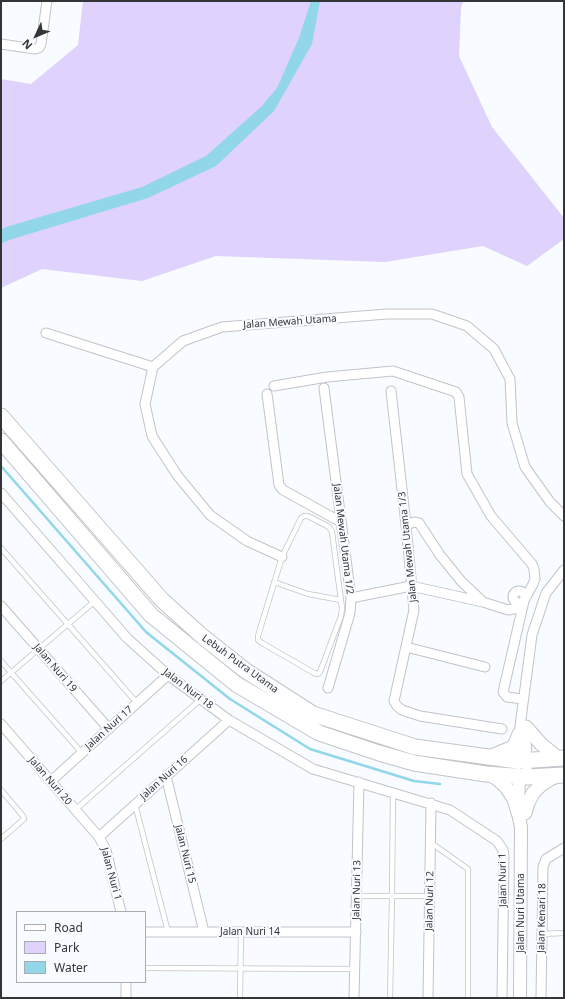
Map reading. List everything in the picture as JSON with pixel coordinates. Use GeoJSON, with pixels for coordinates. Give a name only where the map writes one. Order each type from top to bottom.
{"type":"FeatureCollection","features":[{"type":"Feature","properties":{"kind":"main road","name":"Lebuh Putra Utama"},"geometry":{"type":"LineString","coordinates":[[1,416],[162,600],[203,637],[246,670],[313,714],[414,747],[489,757],[522,769],[564,775]]}},
{"type":"Feature","properties":{"kind":"main road","name":"Lebuh Putra Utama"},"geometry":{"type":"LineString","coordinates":[[1,441],[151,615],[236,684],[319,733],[414,763],[486,774],[522,769],[561,758]]}},
{"type":"Feature","properties":{"kind":"main road"},"geometry":{"type":"LineString","coordinates":[[489,757],[510,748],[515,744],[522,731],[561,758]]}},
{"type":"Feature","properties":{"kind":"main road"},"geometry":{"type":"LineString","coordinates":[[486,774],[496,778],[506,787],[522,813],[533,793],[541,785],[550,779],[564,775]]}},
{"type":"Feature","properties":{"kind":"street"},"geometry":{"type":"LineString","coordinates":[[1,44],[35,49],[39,48],[41,44],[46,1]]}},
{"type":"Feature","properties":{"kind":"street","name":"Jalan Mewah Utama"},"geometry":{"type":"LineString","coordinates":[[153,367],[183,341],[222,327],[387,314],[432,314],[467,326],[494,349],[510,379],[512,423],[525,467],[550,502],[564,516]]}},
{"type":"Feature","properties":{"kind":"street"},"geometry":{"type":"LineString","coordinates":[[46,333],[153,367],[145,404],[152,436],[177,475],[210,515],[247,541],[282,557]]}},
{"type":"Feature","properties":{"kind":"street"},"geometry":{"type":"LineString","coordinates":[[274,386],[327,377],[393,371],[456,392],[459,397],[467,474],[491,516],[532,564],[534,573],[533,584],[523,601],[514,609],[508,610],[483,602],[411,586],[351,598]]}},
{"type":"Feature","properties":{"kind":"street","name":"Jalan Mewah Utama 1/2"},"geometry":{"type":"LineString","coordinates":[[324,388],[351,598],[350,613],[328,688]]}},
{"type":"Feature","properties":{"kind":"street","name":"Jalan Mewah Utama 1/3"},"geometry":{"type":"LineString","coordinates":[[391,391],[414,610],[394,701],[402,710],[420,716],[502,729]]}},
{"type":"Feature","properties":{"kind":"street"},"geometry":{"type":"LineString","coordinates":[[267,394],[279,485],[283,490],[341,522]]}},
{"type":"Feature","properties":{"kind":"street","name":"Jalan Nuri 18"},"geometry":{"type":"LineString","coordinates":[[1,492],[127,638],[168,675],[201,700],[229,720],[313,769],[431,803]]}},
{"type":"Feature","properties":{"kind":"street"},"geometry":{"type":"LineString","coordinates":[[406,524],[417,522],[421,524],[444,560],[461,581],[483,602]]}},
{"type":"Feature","properties":{"kind":"street"},"geometry":{"type":"LineString","coordinates":[[522,769],[522,703],[532,635],[546,593],[564,570]]}},
{"type":"Feature","properties":{"kind":"street"},"geometry":{"type":"LineString","coordinates":[[501,607],[528,582],[534,573]]}},
{"type":"Feature","properties":{"kind":"street"},"geometry":{"type":"LineString","coordinates":[[515,593],[524,593],[503,692],[507,697],[522,703]]}},
{"type":"Feature","properties":{"kind":"street","name":"Jalan Nuri 19"},"geometry":{"type":"LineString","coordinates":[[1,606],[109,729]]}},
{"type":"Feature","properties":{"kind":"street"},"geometry":{"type":"LineString","coordinates":[[406,647],[485,666]]}},
{"type":"Feature","properties":{"kind":"street","name":"Jalan Nuri 17"},"geometry":{"type":"LineString","coordinates":[[51,781],[168,675]]}},
{"type":"Feature","properties":{"kind":"street","name":"Jalan Nuri 16"},"geometry":{"type":"LineString","coordinates":[[99,837],[229,720]]}},
{"type":"Feature","properties":{"kind":"street","name":"Jalan Nuri 20"},"geometry":{"type":"LineString","coordinates":[[1,724],[99,837]]}},
{"type":"Feature","properties":{"kind":"street","name":"Jalan Nuri Utama"},"geometry":{"type":"LineString","coordinates":[[520,998],[522,769]]}},
{"type":"Feature","properties":{"kind":"street","name":"Jalan Nuri 15"},"geometry":{"type":"LineString","coordinates":[[166,776],[204,932]]}},
{"type":"Feature","properties":{"kind":"street","name":"Jalan Nuri 13"},"geometry":{"type":"LineString","coordinates":[[354,998],[359,782]]}},
{"type":"Feature","properties":{"kind":"street","name":"Jalan Nuri 12"},"geometry":{"type":"LineString","coordinates":[[428,998],[431,803]]}},
{"type":"Feature","properties":{"kind":"street","name":"Jalan Nuri 1"},"geometry":{"type":"LineString","coordinates":[[431,803],[450,810],[497,841],[503,850],[502,998]]}},
{"type":"Feature","properties":{"kind":"street","name":"Jalan Nuri 1"},"geometry":{"type":"LineString","coordinates":[[99,837],[106,850],[121,911]]}},
{"type":"Feature","properties":{"kind":"street","name":"Jalan Kenari 18"},"geometry":{"type":"LineString","coordinates":[[541,998],[541,934],[544,862],[550,856],[564,848]]}},
{"type":"Feature","properties":{"kind":"street","name":"Jalan Nuri 14"},"geometry":{"type":"LineString","coordinates":[[146,932],[356,932]]}},
{"type":"Feature","properties":{"kind":"street"},"geometry":{"type":"LineString","coordinates":[[126,983],[126,998]]}},
{"type":"Feature","properties":{"kind":"lane"},"geometry":{"type":"LineString","coordinates":[[304,516],[308,516],[329,527],[332,532],[341,600],[341,616],[318,674],[258,640],[282,557],[301,518],[304,516]]}},
{"type":"Feature","properties":{"kind":"lane"},"geometry":{"type":"LineString","coordinates":[[1,548],[137,703]]}},
{"type":"Feature","properties":{"kind":"lane"},"geometry":{"type":"LineString","coordinates":[[274,582],[308,594],[341,600]]}},
{"type":"Feature","properties":{"kind":"lane"},"geometry":{"type":"LineString","coordinates":[[1,681],[95,601]]}},
{"type":"Feature","properties":{"kind":"lane"},"geometry":{"type":"LineString","coordinates":[[1,661],[82,753]]}},
{"type":"Feature","properties":{"kind":"lane"},"geometry":{"type":"LineString","coordinates":[[75,810],[201,700]]}},
{"type":"Feature","properties":{"kind":"lane"},"geometry":{"type":"LineString","coordinates":[[1,838],[24,819],[2,790]]}},
{"type":"Feature","properties":{"kind":"lane"},"geometry":{"type":"LineString","coordinates":[[390,998],[393,792]]}},
{"type":"Feature","properties":{"kind":"lane"},"geometry":{"type":"LineString","coordinates":[[135,804],[168,932]]}},
{"type":"Feature","properties":{"kind":"lane"},"geometry":{"type":"LineString","coordinates":[[430,842],[468,869],[468,998]]}},
{"type":"Feature","properties":{"kind":"lane"},"geometry":{"type":"LineString","coordinates":[[357,896],[430,896]]}},
{"type":"Feature","properties":{"kind":"lane"},"geometry":{"type":"LineString","coordinates":[[240,998],[241,932]]}},
{"type":"Feature","properties":{"kind":"lane"},"geometry":{"type":"LineString","coordinates":[[541,934],[564,933]]}},
{"type":"Feature","properties":{"kind":"lane"},"geometry":{"type":"LineString","coordinates":[[146,968],[355,969]]}},
{"type":"Feature","properties":{"kind":"green space"},"geometry":{"type":"Polygon","coordinates":[[[83,1],[463,1],[461,8],[459,56],[492,127],[564,218],[564,239],[527,266],[483,246],[385,262],[216,256],[142,281],[42,269],[1,288],[1,79],[31,84],[78,45],[83,1]]]}},
{"type":"Feature","properties":{"kind":"water"},"geometry":{"type":"Polygon","coordinates":[[[311,1],[320,1],[312,44],[274,111],[216,166],[148,198],[9,240],[1,244],[1,230],[6,227],[142,187],[206,156],[261,107],[277,88],[299,38],[311,1]]]}},
{"type":"Feature","properties":{"kind":"waterway"},"geometry":{"type":"LineString","coordinates":[[1,466],[146,632],[230,699],[310,749],[414,781],[440,784]]}}]}
